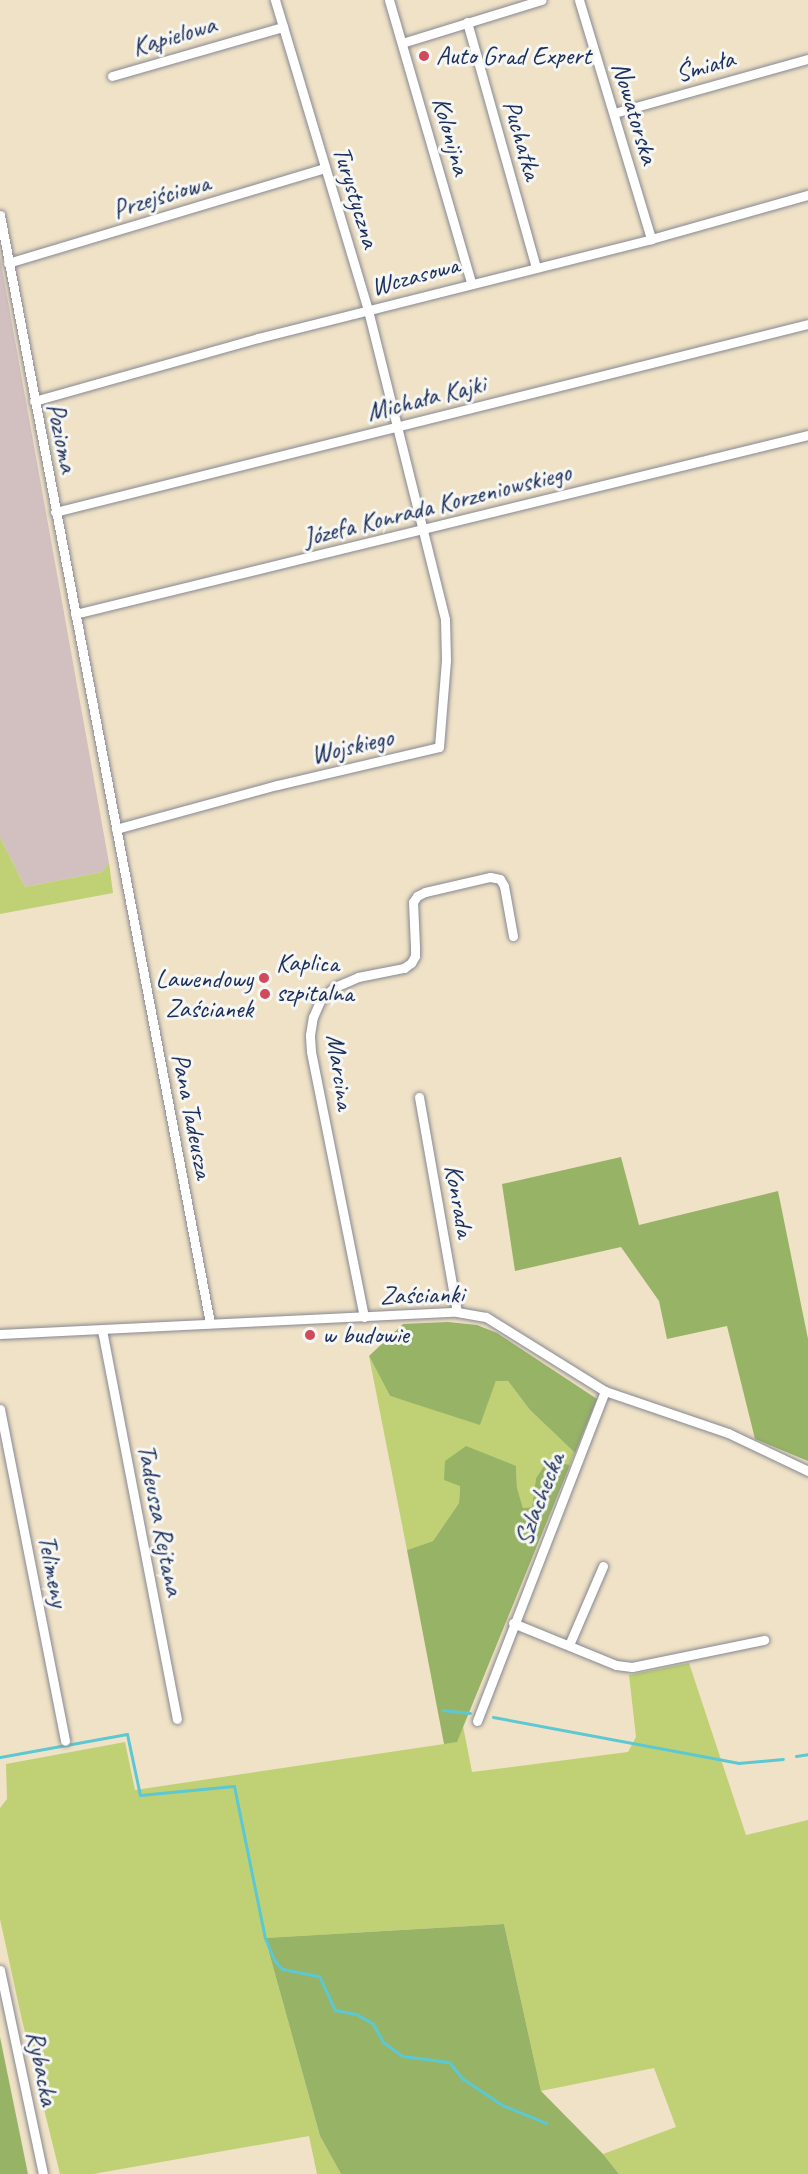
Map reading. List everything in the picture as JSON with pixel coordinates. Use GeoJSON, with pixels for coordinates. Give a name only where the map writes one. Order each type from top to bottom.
{"type":"FeatureCollection","features":[{"type":"Feature","properties":{"kind":"street","name":"Turystyczna"},"geometry":{"type":"LineString","coordinates":[[275,0],[368,310],[436,582]]}},
{"type":"Feature","properties":{"kind":"street","name":"Kolonijna"},"geometry":{"type":"LineString","coordinates":[[389,0],[471,283]]}},
{"type":"Feature","properties":{"kind":"street"},"geometry":{"type":"LineString","coordinates":[[402,43],[542,0]]}},
{"type":"Feature","properties":{"kind":"street","name":"Nowatorska"},"geometry":{"type":"LineString","coordinates":[[579,0],[651,239]]}},
{"type":"Feature","properties":{"kind":"street","name":"Puchatka"},"geometry":{"type":"LineString","coordinates":[[467,22],[536,268]]}},
{"type":"Feature","properties":{"kind":"street","name":"Kąpielowa"},"geometry":{"type":"LineString","coordinates":[[112,76],[283,27]]}},
{"type":"Feature","properties":{"kind":"street","name":"Śmiała"},"geometry":{"type":"LineString","coordinates":[[614,113],[808,59]]}},
{"type":"Feature","properties":{"kind":"street","name":"Przejściowa"},"geometry":{"type":"LineString","coordinates":[[8,263],[325,168]]}},
{"type":"Feature","properties":{"kind":"street","name":"Wczasowa"},"geometry":{"type":"LineString","coordinates":[[34,401],[258,338],[651,239],[808,195]]}},
{"type":"Feature","properties":{"kind":"street","name":"Pozioma"},"geometry":{"type":"LineString","coordinates":[[0,215],[55,512],[87,669]]}},
{"type":"Feature","properties":{"kind":"street","name":"Michała Kajki"},"geometry":{"type":"LineString","coordinates":[[55,512],[808,324]]}},
{"type":"Feature","properties":{"kind":"street","name":"Józefa Konrada Korzeniowskiego"},"geometry":{"type":"LineString","coordinates":[[75,614],[808,435]]}},
{"type":"Feature","properties":{"kind":"street","name":"Wojskiego"},"geometry":{"type":"LineString","coordinates":[[116,828],[277,785],[439,747],[446,640],[445,620],[436,582]]}},
{"type":"Feature","properties":{"kind":"street","name":"Pana Tadeusza"},"geometry":{"type":"LineString","coordinates":[[87,669],[210,1323]]}},
{"type":"Feature","properties":{"kind":"street","name":"Marcina"},"geometry":{"type":"LineString","coordinates":[[364,1317],[311,1051],[310,1035],[315,1012],[321,999],[335,987],[358,977],[404,968],[411,963],[415,956],[413,902],[417,896],[425,892],[490,877],[500,879],[504,886],[513,936]]}},
{"type":"Feature","properties":{"kind":"street","name":"Konrada"},"geometry":{"type":"LineString","coordinates":[[419,1097],[457,1312]]}},
{"type":"Feature","properties":{"kind":"street","name":"Zaścianki"},"geometry":{"type":"LineString","coordinates":[[0,1334],[457,1312],[486,1317],[605,1391],[728,1433],[808,1471]]}},
{"type":"Feature","properties":{"kind":"street","name":"Tadeusza Rejtana"},"geometry":{"type":"LineString","coordinates":[[102,1330],[177,1719]]}},
{"type":"Feature","properties":{"kind":"street","name":"Szlachecka"},"geometry":{"type":"LineString","coordinates":[[477,1721],[513,1623],[605,1391]]}},
{"type":"Feature","properties":{"kind":"street","name":"Telimeny"},"geometry":{"type":"LineString","coordinates":[[0,1409],[65,1741]]}},
{"type":"Feature","properties":{"kind":"street"},"geometry":{"type":"LineString","coordinates":[[568,1645],[603,1566]]}},
{"type":"Feature","properties":{"kind":"street"},"geometry":{"type":"LineString","coordinates":[[513,1623],[616,1665],[633,1666],[764,1640]]}},
{"type":"Feature","properties":{"kind":"street","name":"Rybacka"},"geometry":{"type":"LineString","coordinates":[[0,1970],[43,2174]]}},
{"type":"Feature","properties":{"kind":"shaded area"},"geometry":{"type":"Polygon","coordinates":[[[0,257],[109,863],[102,872],[25,887],[0,837],[0,257]]]}},
{"type":"Feature","properties":{"kind":"green space"},"geometry":{"type":"Polygon","coordinates":[[[0,837],[25,887],[102,872],[109,863],[113,893],[0,914],[0,837]]]}},
{"type":"Feature","properties":{"kind":"green space"},"geometry":{"type":"Polygon","coordinates":[[[621,1157],[639,1225],[778,1191],[808,1339],[808,1461],[755,1439],[727,1326],[667,1339],[659,1301],[621,1247],[515,1271],[502,1184],[621,1157]]]}},
{"type":"Feature","properties":{"kind":"green space"},"geometry":{"type":"Polygon","coordinates":[[[448,1322],[477,1325],[497,1333],[597,1399],[575,1453],[530,1410],[508,1381],[496,1381],[480,1425],[390,1396],[369,1356],[403,1324],[448,1322]]]}},
{"type":"Feature","properties":{"kind":"green space"},"geometry":{"type":"Polygon","coordinates":[[[369,1356],[390,1396],[480,1424],[496,1381],[508,1381],[530,1410],[575,1453],[570,1465],[548,1460],[536,1478],[532,1507],[523,1508],[517,1489],[516,1466],[460,1486],[459,1503],[433,1541],[407,1550],[369,1356]]]}},
{"type":"Feature","properties":{"kind":"green space"},"geometry":{"type":"Polygon","coordinates":[[[466,1446],[516,1466],[517,1488],[523,1508],[532,1507],[536,1478],[548,1460],[570,1465],[457,1742],[444,1744],[407,1550],[433,1541],[459,1503],[460,1486],[444,1480],[445,1461],[466,1446]]]}},
{"type":"Feature","properties":{"kind":"green space"},"geometry":{"type":"Polygon","coordinates":[[[689,1663],[746,1835],[808,1820],[808,2174],[619,2174],[603,2154],[676,2127],[654,2068],[541,2091],[504,1924],[265,1938],[320,2136],[341,2174],[317,2174],[309,2136],[93,2174],[60,2174],[0,1919],[0,1808],[7,1799],[6,1764],[125,1742],[135,1790],[444,1744],[463,1726],[472,1772],[628,1752],[636,1737],[629,1675],[689,1663]]]}},
{"type":"Feature","properties":{"kind":"green space"},"geometry":{"type":"Polygon","coordinates":[[[504,1924],[541,2091],[603,2154],[619,2174],[341,2174],[320,2136],[265,1938],[504,1924]]]}},
{"type":"Feature","properties":{"kind":"green space"},"geometry":{"type":"Polygon","coordinates":[[[0,2037],[28,2174],[0,2174],[0,2037]]]}},
{"type":"Feature","properties":{"kind":"waterway"},"geometry":{"type":"LineString","coordinates":[[442,1710],[470,1713]]}},
{"type":"Feature","properties":{"kind":"waterway"},"geometry":{"type":"LineString","coordinates":[[493,1717],[738,1763],[783,1759]]}},
{"type":"Feature","properties":{"kind":"waterway"},"geometry":{"type":"LineString","coordinates":[[0,1757],[127,1734],[140,1795],[234,1786],[265,1938],[275,1961],[282,1969],[319,1976],[335,2010],[356,2014],[373,2024],[383,2042],[402,2056],[449,2062],[463,2079],[502,2105],[546,2123]]}},
{"type":"Feature","properties":{"kind":"waterway"},"geometry":{"type":"LineString","coordinates":[[796,1756],[808,1754]]}},
{"type":"Feature","properties":{"kind":"place","name":"Auto Grad Expert"},"geometry":{"type":"Point","coordinates":[424,56]}},
{"type":"Feature","properties":{"kind":"place","name":"Kaplica szpitalna"},"geometry":{"type":"Point","coordinates":[264,978]}},
{"type":"Feature","properties":{"kind":"place","name":"Lawendowy Zaścianek"},"geometry":{"type":"Point","coordinates":[265,994]}},
{"type":"Feature","properties":{"kind":"place","name":"w budowie"},"geometry":{"type":"Point","coordinates":[310,1335]}}]}
